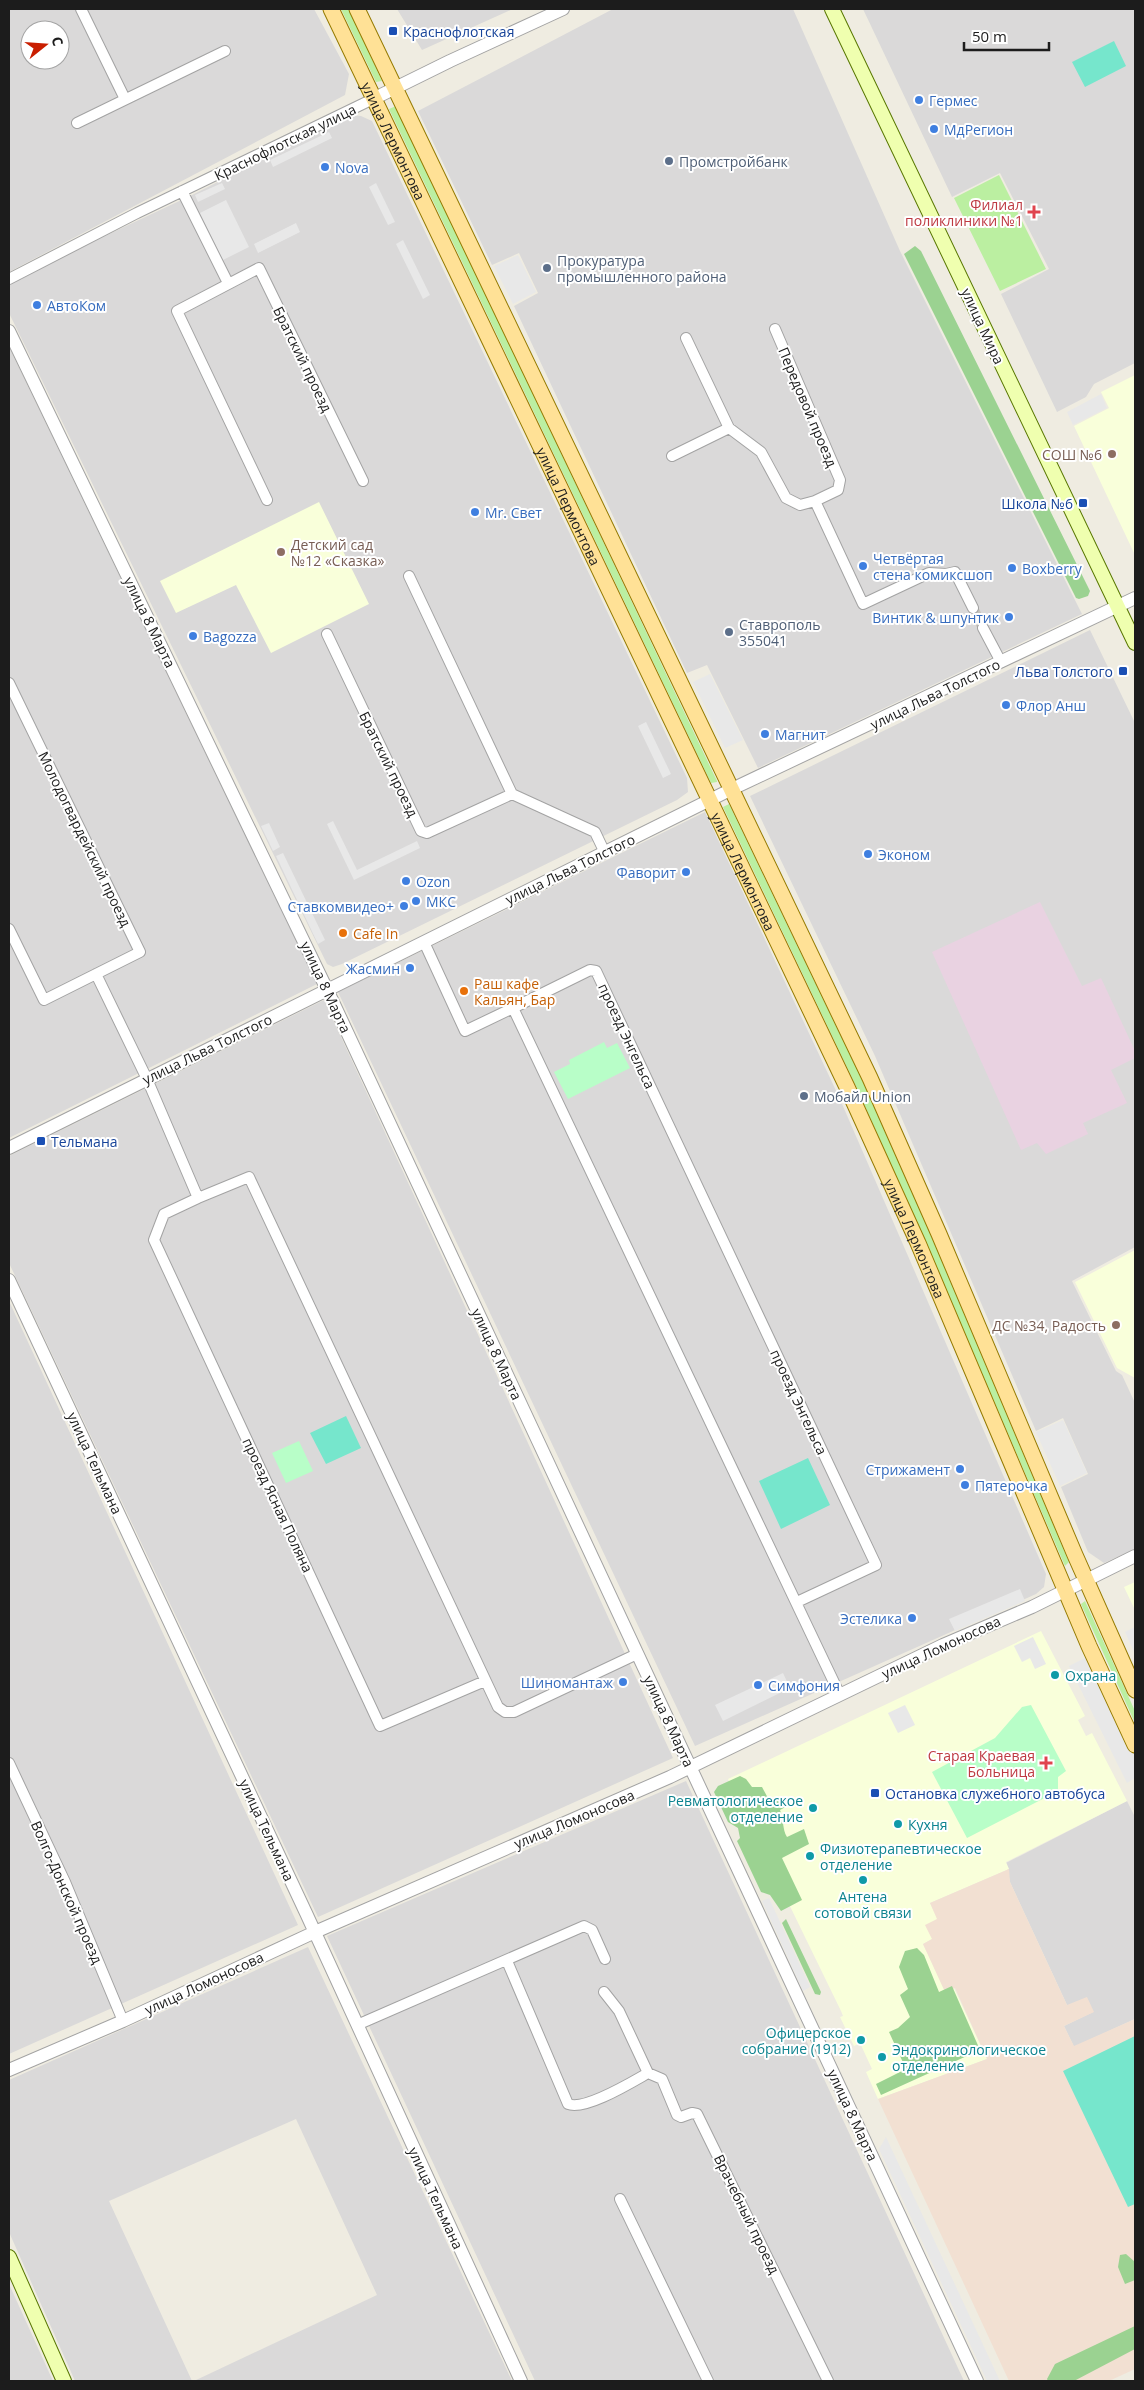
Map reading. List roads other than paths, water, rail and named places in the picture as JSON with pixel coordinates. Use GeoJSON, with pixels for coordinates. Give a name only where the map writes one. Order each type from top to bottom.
{"type":"FeatureCollection","features":[{"type":"Feature","properties":{"kind":"main road","name":"улица Лермонтова"},"geometry":{"type":"LineString","coordinates":[[331,9],[376,98],[847,1087],[914,1234],[1065,1590],[1135,1744]]}},
{"type":"Feature","properties":{"kind":"main road","name":"улица Лермонтова"},"geometry":{"type":"LineString","coordinates":[[357,9],[870,1078],[1135,1690]]}},
{"type":"Feature","properties":{"kind":"main road","name":"улица Мира"},"geometry":{"type":"LineString","coordinates":[[832,9],[1135,643]]}},
{"type":"Feature","properties":{"kind":"main road"},"geometry":{"type":"LineString","coordinates":[[9,2258],[64,2381]]}},
{"type":"Feature","properties":{"kind":"street"},"geometry":{"type":"LineString","coordinates":[[81,9],[125,99]]}},
{"type":"Feature","properties":{"kind":"street","name":"Краснофлотская улица"},"geometry":{"type":"LineString","coordinates":[[9,279],[182,191],[563,9]]}},
{"type":"Feature","properties":{"kind":"street"},"geometry":{"type":"LineString","coordinates":[[77,123],[225,51]]}},
{"type":"Feature","properties":{"kind":"street"},"geometry":{"type":"LineString","coordinates":[[182,191],[228,283]]}},
{"type":"Feature","properties":{"kind":"street","name":"Братский проезд"},"geometry":{"type":"LineString","coordinates":[[267,500],[177,311],[259,268],[363,481]]}},
{"type":"Feature","properties":{"kind":"street","name":"Передовой проезд"},"geometry":{"type":"LineString","coordinates":[[686,338],[729,428],[761,452],[786,498],[800,505],[815,501],[838,490],[840,480],[776,329]]}},
{"type":"Feature","properties":{"kind":"street","name":"улица 8 Марта"},"geometry":{"type":"LineString","coordinates":[[9,331],[327,990],[977,2381]]}},
{"type":"Feature","properties":{"kind":"street"},"geometry":{"type":"LineString","coordinates":[[672,456],[729,428]]}},
{"type":"Feature","properties":{"kind":"street"},"geometry":{"type":"LineString","coordinates":[[815,501],[863,604],[929,573],[946,574],[955,572],[973,608]]}},
{"type":"Feature","properties":{"kind":"street"},"geometry":{"type":"LineString","coordinates":[[409,576],[512,794],[595,832],[604,853]]}},
{"type":"Feature","properties":{"kind":"street","name":"улица Льва Толстого"},"geometry":{"type":"LineString","coordinates":[[9,1148],[732,789],[1135,598]]}},
{"type":"Feature","properties":{"kind":"street"},"geometry":{"type":"LineString","coordinates":[[983,628],[1001,662]]}},
{"type":"Feature","properties":{"kind":"street","name":"Братский проезд"},"geometry":{"type":"LineString","coordinates":[[327,634],[421,831],[427,834],[512,794]]}},
{"type":"Feature","properties":{"kind":"street","name":"Молодогвардейский проезд"},"geometry":{"type":"LineString","coordinates":[[9,683],[140,952],[44,1000],[9,929]]}},
{"type":"Feature","properties":{"kind":"street"},"geometry":{"type":"LineString","coordinates":[[424,942],[465,1030],[513,1008],[840,1695]]}},
{"type":"Feature","properties":{"kind":"street","name":"проезд Энгельса"},"geometry":{"type":"LineString","coordinates":[[513,1008],[590,970],[596,972],[600,980],[876,1565],[796,1602]]}},
{"type":"Feature","properties":{"kind":"street"},"geometry":{"type":"LineString","coordinates":[[96,974],[147,1079],[198,1198]]}},
{"type":"Feature","properties":{"kind":"street","name":"проезд Ясная Поляна"},"geometry":{"type":"LineString","coordinates":[[485,1681],[380,1726],[154,1240],[164,1214],[249,1177],[498,1707],[505,1712],[514,1712],[637,1654]]}},
{"type":"Feature","properties":{"kind":"street","name":"улица Тельмана"},"geometry":{"type":"LineString","coordinates":[[9,1280],[315,1932],[521,2381]]}},
{"type":"Feature","properties":{"kind":"street","name":"улица Ломоносова"},"geometry":{"type":"LineString","coordinates":[[9,2070],[123,2021],[315,1932],[691,1767],[1135,1556]]}},
{"type":"Feature","properties":{"kind":"street","name":"Волго-Донской проезд"},"geometry":{"type":"LineString","coordinates":[[9,1763],[65,1882],[123,2021]]}},
{"type":"Feature","properties":{"kind":"street"},"geometry":{"type":"LineString","coordinates":[[357,2025],[584,1926],[592,1930],[604,1959]]}},
{"type":"Feature","properties":{"kind":"street"},"geometry":{"type":"LineString","coordinates":[[507,1961],[568,2104],[573,2106],[601,2097],[648,2073]]}},
{"type":"Feature","properties":{"kind":"street","name":"Врачебный проезд"},"geometry":{"type":"LineString","coordinates":[[604,1992],[619,2011],[648,2073],[662,2080],[677,2116],[697,2114],[828,2381]]}},
{"type":"Feature","properties":{"kind":"street"},"geometry":{"type":"LineString","coordinates":[[620,2199],[708,2381]]}},
{"type":"Feature","properties":{"kind":"tunnel"},"geometry":{"type":"LineString","coordinates":[[973,608],[983,628]]}},
{"type":"Feature","properties":{"kind":"place","name":"Краснофлотская"},"geometry":{"type":"Point","coordinates":[393,31]}},
{"type":"Feature","properties":{"kind":"place","name":"Гермес"},"geometry":{"type":"Point","coordinates":[919,100]}},
{"type":"Feature","properties":{"kind":"place","name":"МдРегион"},"geometry":{"type":"Point","coordinates":[934,129]}},
{"type":"Feature","properties":{"kind":"place","name":"Промстройбанк"},"geometry":{"type":"Point","coordinates":[669,161]}},
{"type":"Feature","properties":{"kind":"place","name":"Nova"},"geometry":{"type":"Point","coordinates":[325,167]}},
{"type":"Feature","properties":{"kind":"place","name":"Филиал поликлиники №1"},"geometry":{"type":"Point","coordinates":[1034,212]}},
{"type":"Feature","properties":{"kind":"place","name":"Прокуратура промышленного района"},"geometry":{"type":"Point","coordinates":[547,268]}},
{"type":"Feature","properties":{"kind":"place","name":"АвтоКом"},"geometry":{"type":"Point","coordinates":[37,305]}},
{"type":"Feature","properties":{"kind":"place","name":"СОШ №6"},"geometry":{"type":"Point","coordinates":[1112,454]}},
{"type":"Feature","properties":{"kind":"place","name":"Школа №6"},"geometry":{"type":"Point","coordinates":[1083,503]}},
{"type":"Feature","properties":{"kind":"place","name":"Mr. Свет"},"geometry":{"type":"Point","coordinates":[475,512]}},
{"type":"Feature","properties":{"kind":"place","name":"Детский сад №12 «Сказка»"},"geometry":{"type":"Point","coordinates":[281,552]}},
{"type":"Feature","properties":{"kind":"place","name":"Четвёртая стена комиксшоп"},"geometry":{"type":"Point","coordinates":[863,566]}},
{"type":"Feature","properties":{"kind":"place","name":"Boxberry"},"geometry":{"type":"Point","coordinates":[1012,568]}},
{"type":"Feature","properties":{"kind":"place","name":"Винтик & шпунтик"},"geometry":{"type":"Point","coordinates":[1009,617]}},
{"type":"Feature","properties":{"kind":"place","name":"Ставрополь 355041"},"geometry":{"type":"Point","coordinates":[729,632]}},
{"type":"Feature","properties":{"kind":"place","name":"Bagozza"},"geometry":{"type":"Point","coordinates":[193,636]}},
{"type":"Feature","properties":{"kind":"place","name":"Льва Толстого"},"geometry":{"type":"Point","coordinates":[1123,671]}},
{"type":"Feature","properties":{"kind":"place","name":"Флор Анш"},"geometry":{"type":"Point","coordinates":[1006,705]}},
{"type":"Feature","properties":{"kind":"place","name":"Магнит"},"geometry":{"type":"Point","coordinates":[765,734]}},
{"type":"Feature","properties":{"kind":"place","name":"Эконом"},"geometry":{"type":"Point","coordinates":[868,854]}},
{"type":"Feature","properties":{"kind":"place","name":"Фаворит"},"geometry":{"type":"Point","coordinates":[686,872]}},
{"type":"Feature","properties":{"kind":"place","name":"Ozon"},"geometry":{"type":"Point","coordinates":[406,881]}},
{"type":"Feature","properties":{"kind":"place","name":"МКС"},"geometry":{"type":"Point","coordinates":[416,901]}},
{"type":"Feature","properties":{"kind":"place","name":"Ставкомвидео+"},"geometry":{"type":"Point","coordinates":[404,906]}},
{"type":"Feature","properties":{"kind":"place","name":"Cafe In"},"geometry":{"type":"Point","coordinates":[343,933]}},
{"type":"Feature","properties":{"kind":"place","name":"Жасмин"},"geometry":{"type":"Point","coordinates":[410,968]}},
{"type":"Feature","properties":{"kind":"place","name":"Раш кафе Кальян, Бар"},"geometry":{"type":"Point","coordinates":[464,991]}},
{"type":"Feature","properties":{"kind":"place","name":"Мобайл Union"},"geometry":{"type":"Point","coordinates":[804,1096]}},
{"type":"Feature","properties":{"kind":"place","name":"Тельмана"},"geometry":{"type":"Point","coordinates":[41,1141]}},
{"type":"Feature","properties":{"kind":"place","name":"ДС №34, Радость"},"geometry":{"type":"Point","coordinates":[1116,1325]}},
{"type":"Feature","properties":{"kind":"place","name":"Стрижамент"},"geometry":{"type":"Point","coordinates":[960,1469]}},
{"type":"Feature","properties":{"kind":"place","name":"Пятерочка"},"geometry":{"type":"Point","coordinates":[965,1485]}},
{"type":"Feature","properties":{"kind":"place","name":"Эстелика"},"geometry":{"type":"Point","coordinates":[912,1618]}},
{"type":"Feature","properties":{"kind":"place","name":"Охрана"},"geometry":{"type":"Point","coordinates":[1055,1675]}},
{"type":"Feature","properties":{"kind":"place","name":"Шиномантаж"},"geometry":{"type":"Point","coordinates":[623,1682]}},
{"type":"Feature","properties":{"kind":"place","name":"Симфония"},"geometry":{"type":"Point","coordinates":[758,1685]}},
{"type":"Feature","properties":{"kind":"place","name":"Старая Краевая Больница"},"geometry":{"type":"Point","coordinates":[1046,1763]}},
{"type":"Feature","properties":{"kind":"place","name":"Остановка служебного автобуса"},"geometry":{"type":"Point","coordinates":[875,1793]}},
{"type":"Feature","properties":{"kind":"place","name":"Ревматологическое отделение"},"geometry":{"type":"Point","coordinates":[813,1808]}},
{"type":"Feature","properties":{"kind":"place","name":"Кухня"},"geometry":{"type":"Point","coordinates":[898,1824]}},
{"type":"Feature","properties":{"kind":"place","name":"Физиотерапевтическое отделение"},"geometry":{"type":"Point","coordinates":[810,1856]}},
{"type":"Feature","properties":{"kind":"place","name":"Антена сотовой связи"},"geometry":{"type":"Point","coordinates":[863,1880]}},
{"type":"Feature","properties":{"kind":"place","name":"Офицерское собрание (1912)"},"geometry":{"type":"Point","coordinates":[861,2040]}},
{"type":"Feature","properties":{"kind":"place","name":"Эндокринологическое отделение"},"geometry":{"type":"Point","coordinates":[882,2057]}}]}
